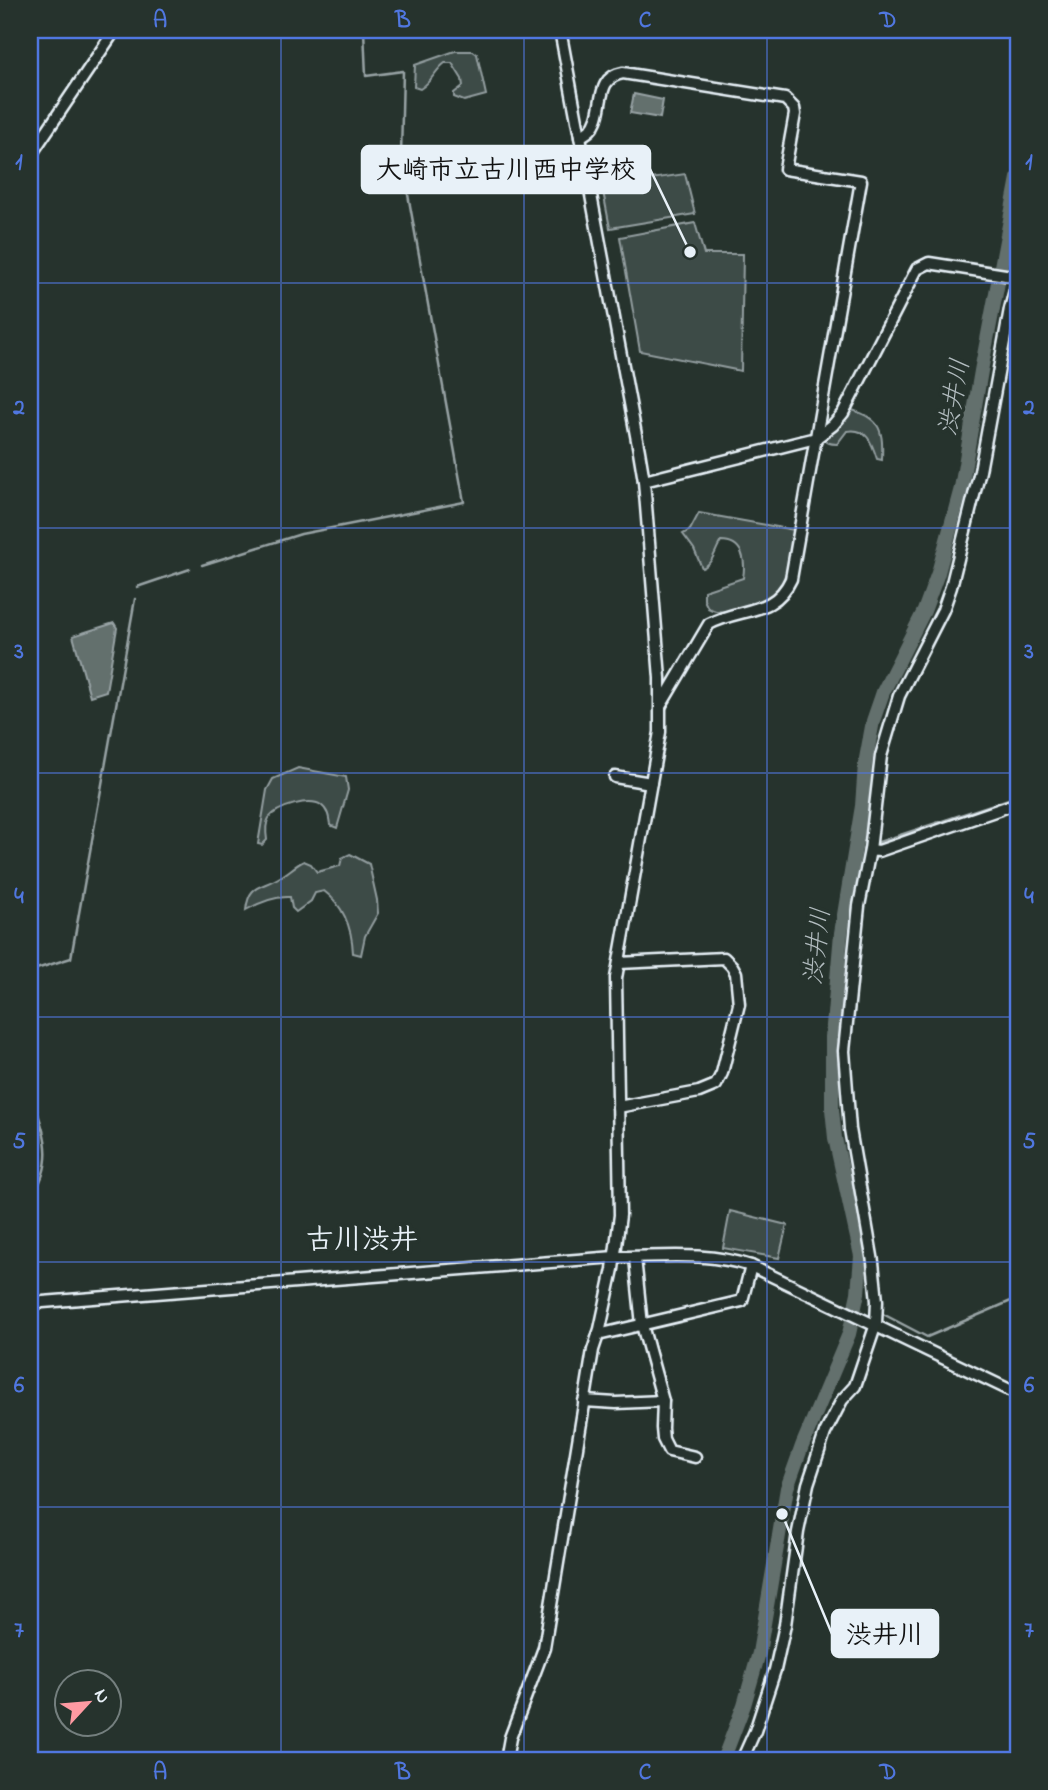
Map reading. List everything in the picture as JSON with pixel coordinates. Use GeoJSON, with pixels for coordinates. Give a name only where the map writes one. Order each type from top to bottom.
{"type":"FeatureCollection","features":[{"type":"Feature","properties":{"kind":"street"},"geometry":{"type":"LineString","coordinates":[[30,156],[115,30]]}},
{"type":"Feature","properties":{"kind":"street"},"geometry":{"type":"LineString","coordinates":[[506,1760],[510,1738],[544,1648],[593,1350],[615,1257],[620,1215],[621,1166],[615,1003],[618,963],[657,755],[661,705],[644,481],[561,30]]}},
{"type":"Feature","properties":{"kind":"street"},"geometry":{"type":"LineString","coordinates":[[580,137],[591,130],[605,82],[610,76],[623,73],[785,99],[794,108],[795,114],[785,169],[861,181],[791,579],[780,598],[767,605],[723,616],[709,624],[661,705]]}},
{"type":"Feature","properties":{"kind":"street"},"geometry":{"type":"LineString","coordinates":[[644,481],[816,438],[833,425],[844,412],[917,270],[929,263],[1016,277],[980,471],[951,587],[943,610],[899,696],[881,756],[870,850],[854,944],[844,1051],[850,1129],[876,1288],[874,1323],[855,1386],[842,1400],[825,1433],[808,1484],[775,1670],[755,1731],[741,1760]]}},
{"type":"Feature","properties":{"kind":"street"},"geometry":{"type":"LineString","coordinates":[[615,777],[652,783]]}},
{"type":"Feature","properties":{"kind":"street"},"geometry":{"type":"LineString","coordinates":[[870,850],[880,851],[1018,803]]}},
{"type":"Feature","properties":{"kind":"street"},"geometry":{"type":"LineString","coordinates":[[618,963],[724,958],[736,973],[739,1004],[722,1073],[716,1085],[699,1092],[618,1107]]}},
{"type":"Feature","properties":{"kind":"street"},"geometry":{"type":"LineString","coordinates":[[30,1115],[34,1129],[34,1160],[30,1170]]}},
{"type":"Feature","properties":{"kind":"street"},"geometry":{"type":"LineString","coordinates":[[30,1303],[615,1257],[691,1255],[751,1266],[1018,1394]]}},
{"type":"Feature","properties":{"kind":"street"},"geometry":{"type":"LineString","coordinates":[[635,1258],[642,1323],[663,1401],[663,1439],[669,1451],[695,1457]]}},
{"type":"Feature","properties":{"kind":"street"},"geometry":{"type":"LineString","coordinates":[[598,1335],[742,1301],[751,1266]]}},
{"type":"Feature","properties":{"kind":"street"},"geometry":{"type":"LineString","coordinates":[[584,1401],[663,1401]]}},
{"type":"Feature","properties":{"kind":"shaded area"},"geometry":{"type":"Polygon","coordinates":[[[455,51],[473,51],[477,54],[486,95],[464,101],[454,97],[454,93],[463,86],[462,79],[452,63],[445,63],[420,89],[414,87],[415,65],[455,51]]]}},
{"type":"Feature","properties":{"kind":"shaded area"},"geometry":{"type":"Polygon","coordinates":[[[634,94],[663,100],[660,118],[630,113],[634,94]]]}},
{"type":"Feature","properties":{"kind":"shaded area"},"geometry":{"type":"Polygon","coordinates":[[[685,174],[695,214],[610,228],[602,186],[685,174]]]}},
{"type":"Feature","properties":{"kind":"shaded area"},"geometry":{"type":"Polygon","coordinates":[[[695,223],[704,254],[743,254],[741,371],[640,351],[620,237],[695,223]]]}},
{"type":"Feature","properties":{"kind":"shaded area"},"geometry":{"type":"Polygon","coordinates":[[[852,410],[875,422],[879,428],[882,460],[877,459],[871,442],[859,431],[847,431],[837,444],[828,443],[824,439],[846,412],[852,410]]]}},
{"type":"Feature","properties":{"kind":"shaded area"},"geometry":{"type":"Polygon","coordinates":[[[699,513],[794,530],[785,576],[772,597],[728,611],[708,608],[704,591],[743,578],[744,565],[738,548],[734,544],[721,541],[711,560],[702,568],[694,549],[683,534],[690,530],[699,513]]]}},
{"type":"Feature","properties":{"kind":"shaded area"},"geometry":{"type":"Polygon","coordinates":[[[114,623],[117,628],[106,691],[90,696],[73,636],[114,623]]]}},
{"type":"Feature","properties":{"kind":"shaded area"},"geometry":{"type":"Polygon","coordinates":[[[298,768],[346,777],[348,790],[337,828],[330,825],[327,811],[321,805],[302,803],[273,814],[267,823],[267,840],[262,845],[258,844],[267,790],[273,779],[298,768]]]}},
{"type":"Feature","properties":{"kind":"shaded area"},"geometry":{"type":"Polygon","coordinates":[[[350,854],[369,864],[377,900],[378,913],[365,936],[361,955],[353,953],[346,919],[337,904],[324,891],[315,893],[311,901],[296,912],[292,908],[290,897],[267,900],[246,910],[253,891],[304,861],[311,864],[317,872],[340,866],[342,858],[350,854]]]}},
{"type":"Feature","properties":{"kind":"shaded area"},"geometry":{"type":"Polygon","coordinates":[[[730,1211],[787,1225],[779,1258],[723,1248],[730,1211]]]}},
{"type":"Feature","properties":{"kind":"waterway"},"geometry":{"type":"LineString","coordinates":[[202,565],[301,534],[464,502],[401,156],[403,71],[366,76],[364,30]]}},
{"type":"Feature","properties":{"kind":"waterway","name":"渋井川"},"geometry":{"type":"LineString","coordinates":[[723,1760],[744,1705],[759,1653],[787,1488],[849,1334],[858,1293],[861,1256],[835,1138],[832,1109],[832,1037],[841,933],[862,806],[865,764],[873,721],[883,692],[924,611],[938,573],[961,488],[1018,178]]}},
{"type":"Feature","properties":{"kind":"waterway"},"geometry":{"type":"LineString","coordinates":[[137,587],[190,569]]}},
{"type":"Feature","properties":{"kind":"waterway"},"geometry":{"type":"LineString","coordinates":[[30,971],[71,958],[135,599]]}},
{"type":"Feature","properties":{"kind":"waterway"},"geometry":{"type":"LineString","coordinates":[[876,843],[1018,796]]}},
{"type":"Feature","properties":{"kind":"waterway"},"geometry":{"type":"LineString","coordinates":[[856,842],[866,842]]}},
{"type":"Feature","properties":{"kind":"waterway"},"geometry":{"type":"LineString","coordinates":[[30,1089],[46,1145],[44,1171],[30,1199]]}},
{"type":"Feature","properties":{"kind":"waterway"},"geometry":{"type":"LineString","coordinates":[[883,1314],[927,1337],[1018,1298]]}},
{"type":"Feature","properties":{"kind":"waterway","name":"渋井川"},"geometry":{"type":"LineString","coordinates":[[849,1334],[860,1321]]}},
{"type":"Feature","properties":{"kind":"place","name":"大崎市立古川西中学校"},"geometry":{"type":"Point","coordinates":[690,252]}},
{"type":"Feature","properties":{"kind":"place","name":"渋井川"},"geometry":{"type":"Point","coordinates":[782,1514]}},
{"type":"Feature","properties":{"kind":"district","name":"古川渋井"},"geometry":{"type":"Point","coordinates":[362,1238]}}]}
